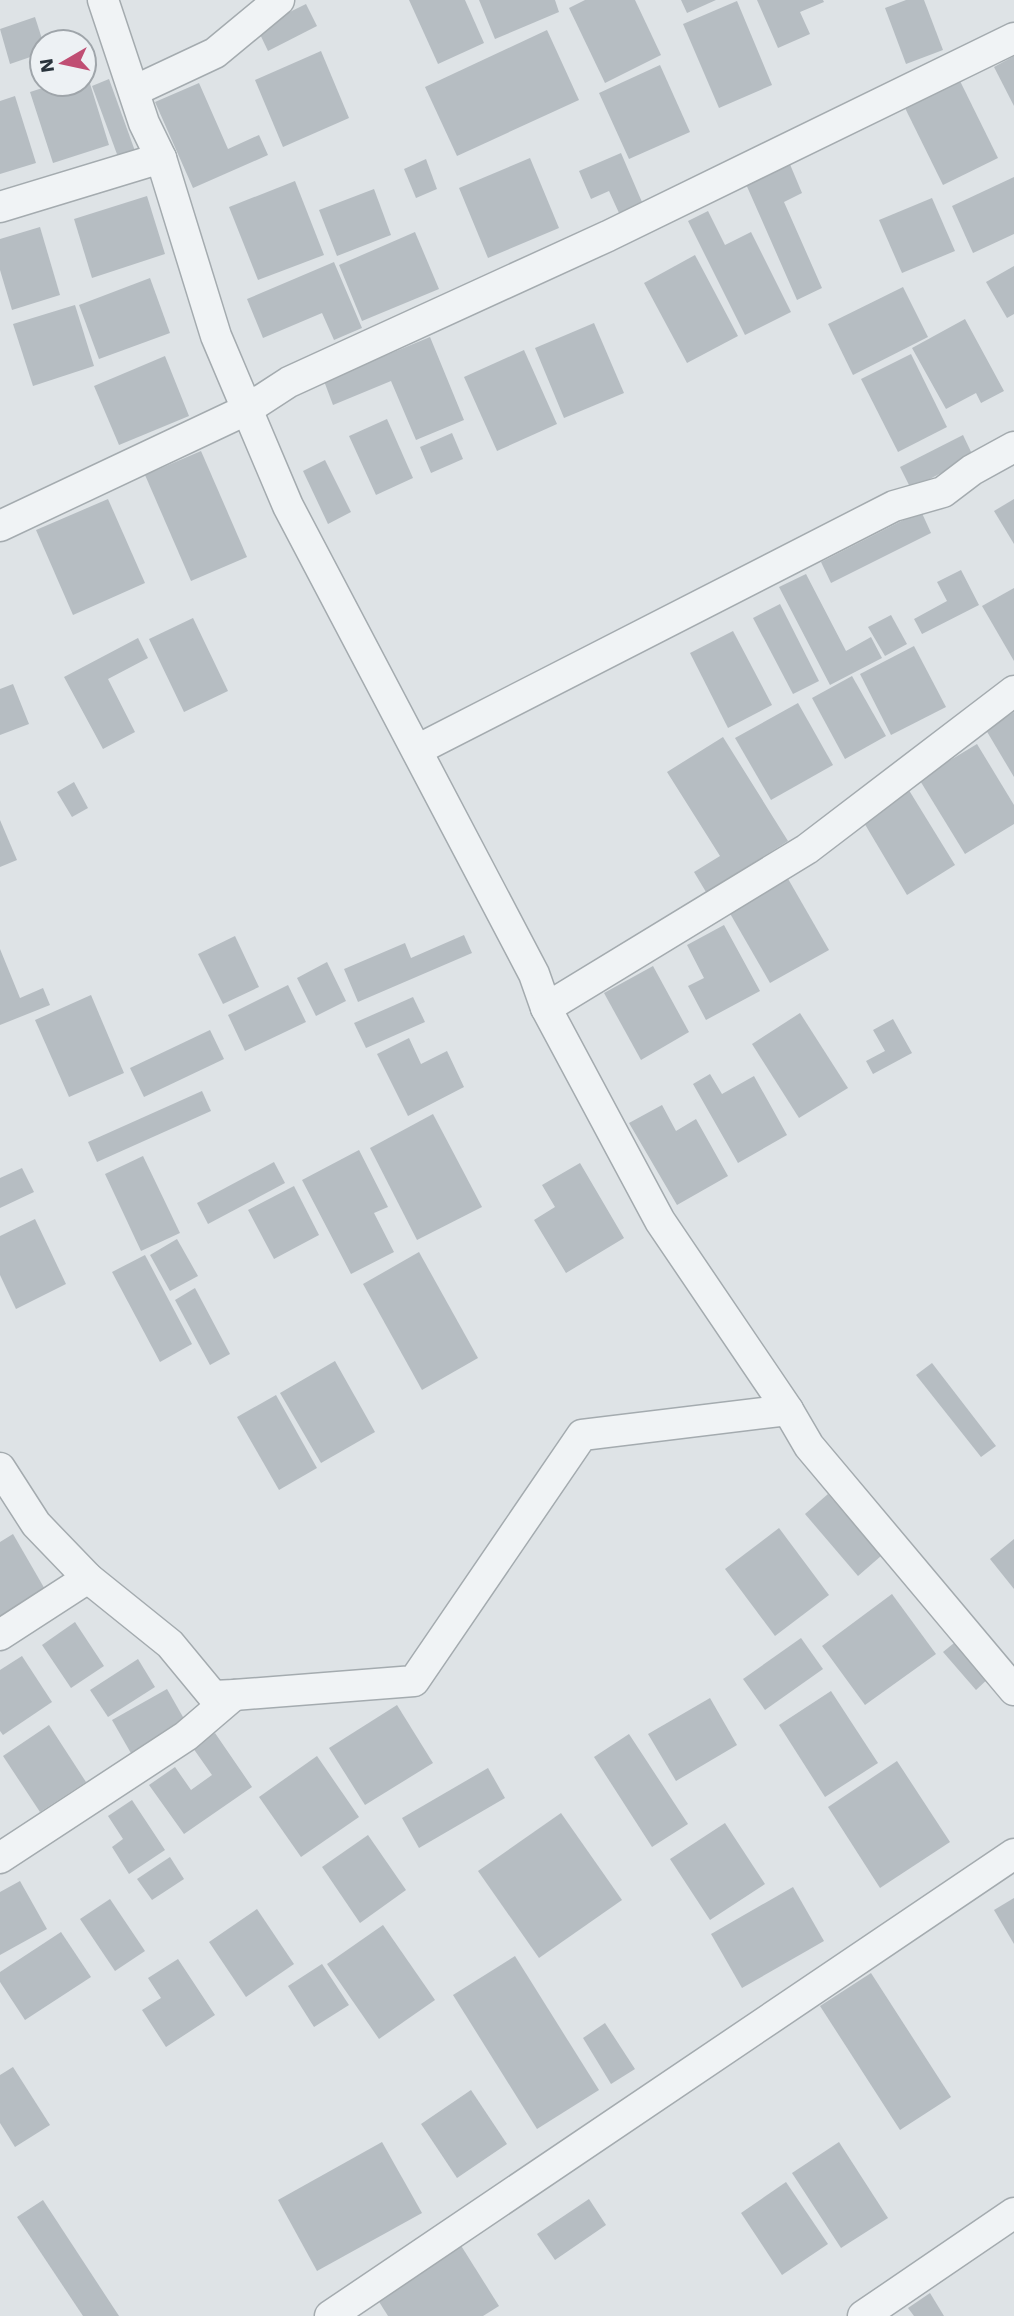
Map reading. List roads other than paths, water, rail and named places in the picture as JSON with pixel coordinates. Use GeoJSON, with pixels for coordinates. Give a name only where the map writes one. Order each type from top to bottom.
{"type":"FeatureCollection","features":[{"type":"Feature","properties":{"kind":"street"},"geometry":{"type":"LineString","coordinates":[[103,0],[144,124],[161,158],[216,336],[288,506],[534,974],[546,1008],[660,1222],[788,1410],[809,1446],[1014,1690]]}},
{"type":"Feature","properties":{"kind":"street"},"geometry":{"type":"LineString","coordinates":[[134,90],[215,53],[279,0]]}},
{"type":"Feature","properties":{"kind":"street"},"geometry":{"type":"LineString","coordinates":[[0,526],[246,410],[289,382],[608,236],[1014,38]]}},
{"type":"Feature","properties":{"kind":"street"},"geometry":{"type":"LineString","coordinates":[[0,207],[161,158]]}},
{"type":"Feature","properties":{"kind":"street"},"geometry":{"type":"LineString","coordinates":[[417,750],[894,506],[943,492],[972,470],[1014,447]]}},
{"type":"Feature","properties":{"kind":"street"},"geometry":{"type":"LineString","coordinates":[[546,1008],[807,849],[1014,691]]}},
{"type":"Feature","properties":{"kind":"street"},"geometry":{"type":"LineString","coordinates":[[0,1468],[36,1524],[88,1578],[170,1644],[212,1696],[234,1695],[414,1681],[582,1435],[788,1410]]}},
{"type":"Feature","properties":{"kind":"street"},"geometry":{"type":"LineString","coordinates":[[0,1635],[88,1578]]}},
{"type":"Feature","properties":{"kind":"street"},"geometry":{"type":"LineString","coordinates":[[0,1858],[186,1736],[234,1695]]}},
{"type":"Feature","properties":{"kind":"street"},"geometry":{"type":"LineString","coordinates":[[340,2313],[1014,1854]]}},
{"type":"Feature","properties":{"kind":"street"},"geometry":{"type":"LineString","coordinates":[[863,2316],[1014,2213]]}}]}
